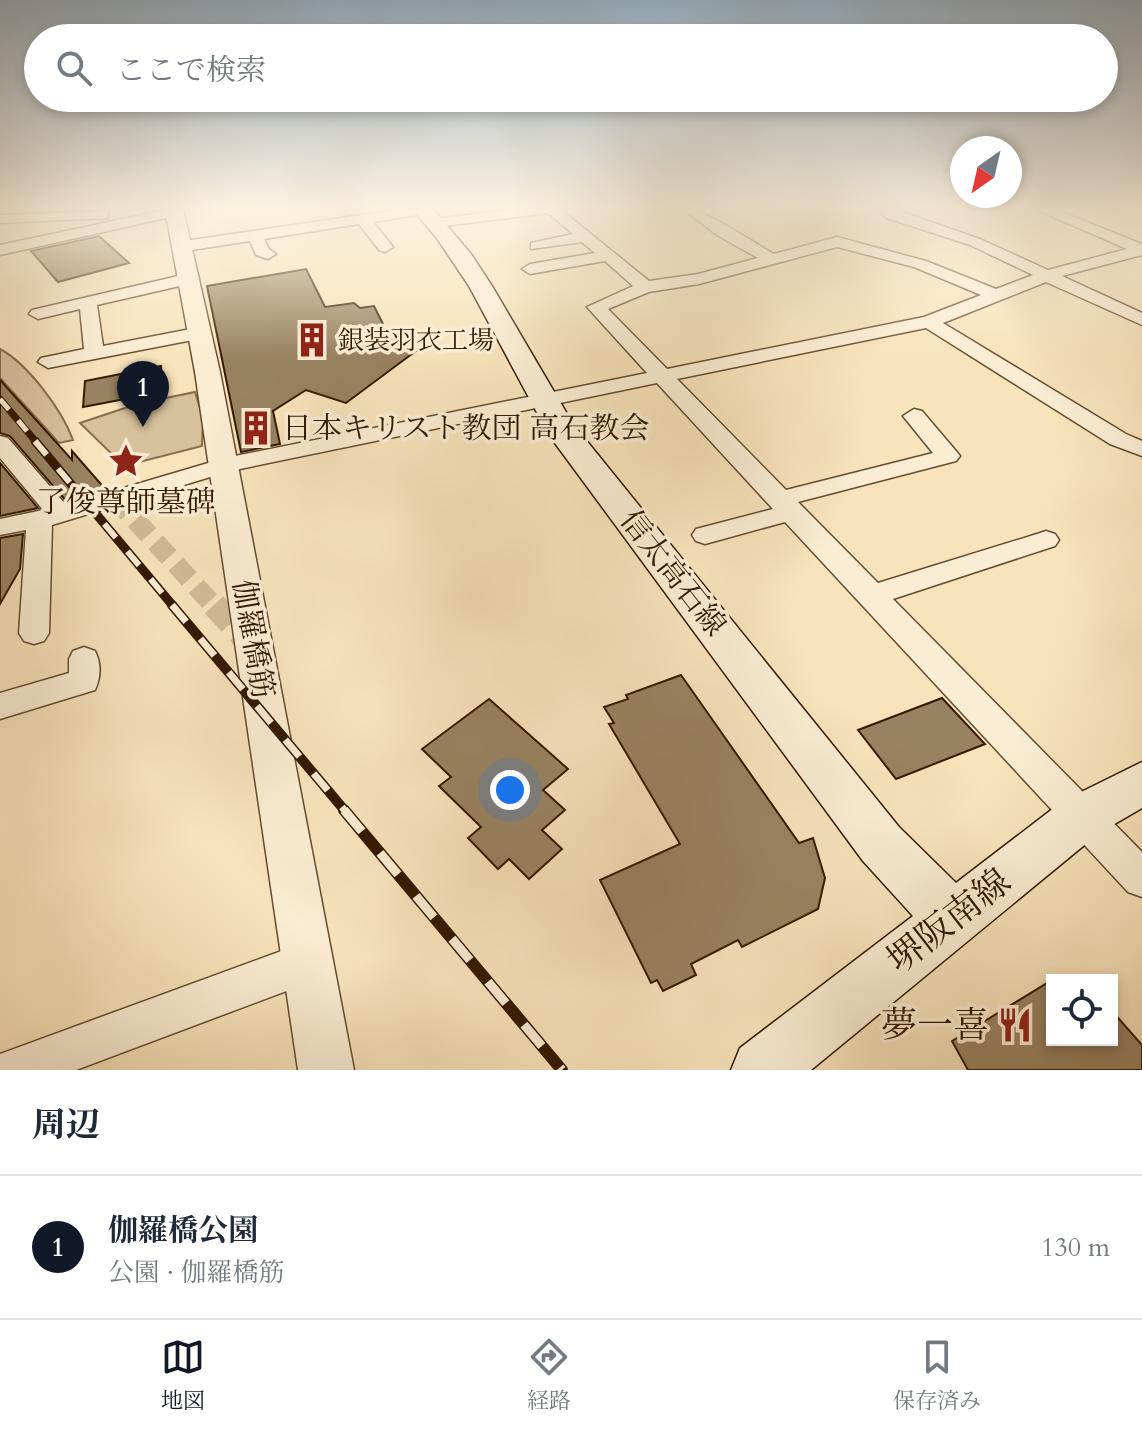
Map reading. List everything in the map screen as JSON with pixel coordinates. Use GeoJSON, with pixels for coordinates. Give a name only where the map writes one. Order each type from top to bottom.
{"type":"FeatureCollection","features":[{"type":"Feature","properties":{"kind":"main road","name":"信太高石線"},"geometry":{"type":"LineString","coordinates":[[465,259],[560,428],[881,844],[952,918]]}},
{"type":"Feature","properties":{"kind":"main road","name":"堺阪南線"},"geometry":{"type":"LineString","coordinates":[[762,1070],[1081,817],[1142,783]]}},
{"type":"Feature","properties":{"kind":"street"},"geometry":{"type":"LineString","coordinates":[[38,314],[88,302],[149,259]]}},
{"type":"Feature","properties":{"kind":"street","name":"伽羅橋筋"},"geometry":{"type":"LineString","coordinates":[[186,259],[225,465],[252,646],[277,766],[306,963],[326,1070]]}},
{"type":"Feature","properties":{"kind":"street"},"geometry":{"type":"LineString","coordinates":[[530,269],[590,259]]}},
{"type":"Feature","properties":{"kind":"street"},"geometry":{"type":"LineString","coordinates":[[611,259],[645,287]]}},
{"type":"Feature","properties":{"kind":"street"},"geometry":{"type":"LineString","coordinates":[[766,259],[699,279],[645,287],[596,307],[1142,879]]}},
{"type":"Feature","properties":{"kind":"street"},"geometry":{"type":"LineString","coordinates":[[901,259],[995,295]]}},
{"type":"Feature","properties":{"kind":"street"},"geometry":{"type":"LineString","coordinates":[[1012,259],[1142,320]]}},
{"type":"Feature","properties":{"kind":"street"},"geometry":{"type":"LineString","coordinates":[[0,527],[50,518],[225,465],[929,322],[1048,275],[1108,259]]}},
{"type":"Feature","properties":{"kind":"street"},"geometry":{"type":"LineString","coordinates":[[88,302],[94,353]]}},
{"type":"Feature","properties":{"kind":"street"},"geometry":{"type":"LineString","coordinates":[[929,322],[1118,439],[1142,449]]}},
{"type":"Feature","properties":{"kind":"street"},"geometry":{"type":"LineString","coordinates":[[48,362],[201,333]]}},
{"type":"Feature","properties":{"kind":"street"},"geometry":{"type":"LineString","coordinates":[[705,535],[785,506],[948,456],[914,416]]}},
{"type":"Feature","properties":{"kind":"street"},"geometry":{"type":"LineString","coordinates":[[0,443],[50,518],[34,633]]}},
{"type":"Feature","properties":{"kind":"street"},"geometry":{"type":"LineString","coordinates":[[870,596],[1046,540]]}},
{"type":"Feature","properties":{"kind":"street"},"geometry":{"type":"LineString","coordinates":[[0,706],[84,681],[84,659]]}},
{"type":"Feature","properties":{"kind":"street"},"geometry":{"type":"LineString","coordinates":[[16,1070],[306,963]]}},
{"type":"Feature","properties":{"kind":"shaded area"},"geometry":{"type":"Polygon","coordinates":[[[0,349],[22,365],[43,389],[73,440],[59,443],[0,378],[0,349]]]}},
{"type":"Feature","properties":{"kind":"shaded area"},"geometry":{"type":"Polygon","coordinates":[[[195,392],[203,418],[202,446],[124,466],[80,423],[137,404],[195,392]]]}},
{"type":"Feature","properties":{"kind":"building"},"geometry":{"type":"Polygon","coordinates":[[[38,259],[124,259],[129,263],[58,282],[38,259]]]}},
{"type":"Feature","properties":{"kind":"building","name":"銀装羽衣工場"},"geometry":{"type":"Polygon","coordinates":[[[306,269],[325,307],[354,303],[360,308],[374,306],[388,334],[424,345],[346,403],[306,390],[273,411],[280,444],[241,452],[207,286],[306,269]]]}},
{"type":"Feature","properties":{"kind":"building"},"geometry":{"type":"Polygon","coordinates":[[[161,366],[162,392],[83,407],[85,381],[161,366]]]}},
{"type":"Feature","properties":{"kind":"building"},"geometry":{"type":"Polygon","coordinates":[[[0,380],[72,460],[72,451],[106,490],[67,502],[10,436],[0,433],[0,380]]]}},
{"type":"Feature","properties":{"kind":"building"},"geometry":{"type":"Polygon","coordinates":[[[0,463],[38,508],[0,516],[0,463]]]}},
{"type":"Feature","properties":{"kind":"building"},"geometry":{"type":"Polygon","coordinates":[[[23,534],[20,569],[0,604],[0,538],[23,534]]]}},
{"type":"Feature","properties":{"kind":"building"},"geometry":{"type":"Polygon","coordinates":[[[681,675],[799,843],[813,838],[825,878],[818,909],[742,947],[738,940],[691,964],[696,975],[663,991],[657,980],[651,983],[600,880],[680,844],[609,724],[614,723],[604,707],[628,699],[626,695],[681,675]]]}},
{"type":"Feature","properties":{"kind":"building"},"geometry":{"type":"Polygon","coordinates":[[[942,698],[985,744],[896,779],[858,730],[942,698]]]}},
{"type":"Feature","properties":{"kind":"building"},"geometry":{"type":"Polygon","coordinates":[[[489,699],[568,769],[543,790],[565,810],[542,830],[562,849],[529,879],[509,859],[498,869],[468,838],[481,827],[439,786],[451,777],[422,749],[489,699]]]}},
{"type":"Feature","properties":{"kind":"building","name":"夢一喜"},"geometry":{"type":"Polygon","coordinates":[[[1046,984],[1046,1046],[1118,1046],[1118,1018],[1142,1045],[1142,1070],[968,1070],[952,1041],[1046,984]]]}},
{"type":"Feature","properties":{"kind":"tunnel"},"geometry":{"type":"LineString","coordinates":[[115,498],[215,607]]}},
{"type":"Feature","properties":{"kind":"tunnel"},"geometry":{"type":"LineString","coordinates":[[214,605],[251,645]]}},
{"type":"Feature","properties":{"kind":"railway"},"geometry":{"type":"LineString","coordinates":[[0,399],[37,443]]}},
{"type":"Feature","properties":{"kind":"railway"},"geometry":{"type":"LineString","coordinates":[[35,441],[174,607]]}},
{"type":"Feature","properties":{"kind":"railway"},"geometry":{"type":"LineString","coordinates":[[172,605],[346,812]]}},
{"type":"Feature","properties":{"kind":"railway"},"geometry":{"type":"LineString","coordinates":[[344,810],[562,1070]]}},
{"type":"Feature","properties":{"kind":"place","name":"銀装羽衣工場"},"geometry":{"type":"Point","coordinates":[312,340]}},
{"type":"Feature","properties":{"kind":"place","name":"伽羅橋公園"},"geometry":{"type":"Point","coordinates":[143,427]}},
{"type":"Feature","properties":{"kind":"place","name":"日本キリスト教団 高石教会"},"geometry":{"type":"Point","coordinates":[256,428]}},
{"type":"Feature","properties":{"kind":"place","name":"了俊尊師墓碑"},"geometry":{"type":"Point","coordinates":[126,461]}},
{"type":"Feature","properties":{"kind":"place","name":"夢一喜"},"geometry":{"type":"Point","coordinates":[1015,1025]}}]}
